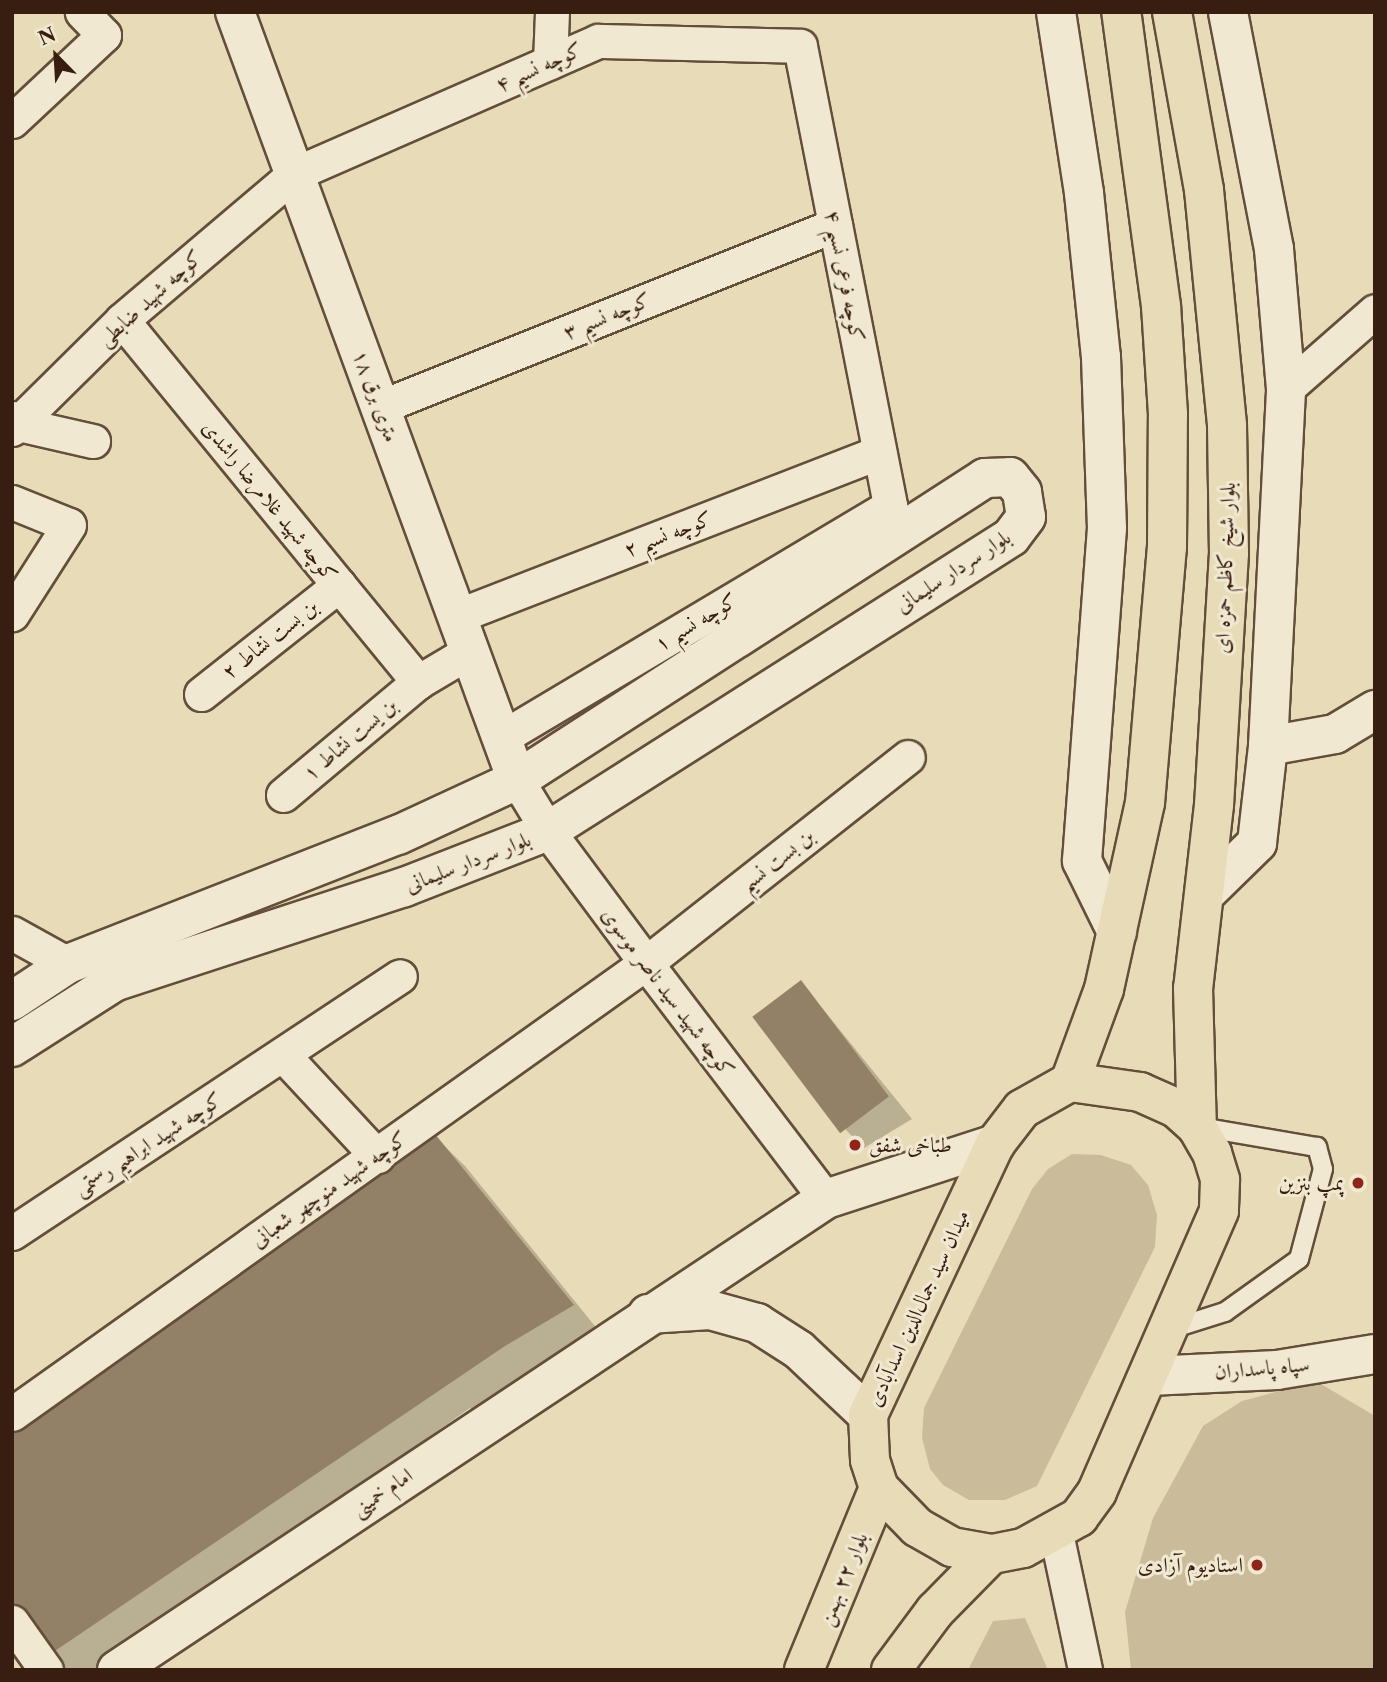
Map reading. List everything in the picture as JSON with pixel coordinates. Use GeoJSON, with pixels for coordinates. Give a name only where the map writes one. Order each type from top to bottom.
{"type":"FeatureCollection","features":[{"type":"Feature","properties":{"kind":"main road","name":"۱۸ متری برق"},"geometry":{"type":"LineString","coordinates":[[235,12],[517,780]]}},
{"type":"Feature","properties":{"kind":"main road"},"geometry":{"type":"LineString","coordinates":[[1056,12],[1084,193],[1101,357],[1107,528],[1082,861],[1117,932]]}},
{"type":"Feature","properties":{"kind":"main road"},"geometry":{"type":"LineString","coordinates":[[878,1488],[917,1527],[952,1547],[991,1554],[1023,1548],[1056,1533],[1079,1517],[1097,1492],[1219,1211],[1220,1180],[1197,1127],[1176,1108],[1140,1092],[1070,1082],[1104,989],[1145,803],[1167,547],[1168,414],[1149,197],[1121,12]]}},
{"type":"Feature","properties":{"kind":"main road","name":"بلوار شیخ کاظم حمزه ای"},"geometry":{"type":"LineString","coordinates":[[1172,12],[1204,190],[1227,426],[1229,554],[1206,894],[1194,988],[1197,1127]]}},
{"type":"Feature","properties":{"kind":"main road"},"geometry":{"type":"LineString","coordinates":[[1206,894],[1258,844],[1268,746],[1286,389],[1273,249],[1228,12]]}},
{"type":"Feature","properties":{"kind":"main road","name":"بلوار سردار سلیمانی"},"geometry":{"type":"LineString","coordinates":[[12,1002],[68,964],[398,835],[517,780],[985,478],[1010,477],[1022,492],[1026,517],[1011,537],[548,831],[404,887],[114,982],[12,1047]]}},
{"type":"Feature","properties":{"kind":"main road"},"geometry":{"type":"LineString","coordinates":[[1268,746],[1335,734],[1375,710]]}},
{"type":"Feature","properties":{"kind":"main road","name":"میدان سید جمال‌الدین اسدآبادی"},"geometry":{"type":"LineString","coordinates":[[878,1488],[870,1460],[868,1415],[995,1144],[1022,1109],[1070,1082]]}},
{"type":"Feature","properties":{"kind":"main road","name":"امام خمینی"},"geometry":{"type":"LineString","coordinates":[[117,1670],[646,1314],[826,1199],[995,1144]]}},
{"type":"Feature","properties":{"kind":"main road"},"geometry":{"type":"LineString","coordinates":[[646,1314],[709,1310],[757,1324],[799,1350],[868,1415]]}},
{"type":"Feature","properties":{"kind":"main road","name":"سپاه پاسداران"},"geometry":{"type":"LineString","coordinates":[[1149,1376],[1277,1370],[1375,1354]]}},
{"type":"Feature","properties":{"kind":"main road","name":"بلوار ۲۲ بهمن"},"geometry":{"type":"LineString","coordinates":[[804,1670],[878,1488]]}},
{"type":"Feature","properties":{"kind":"main road"},"geometry":{"type":"LineString","coordinates":[[891,1670],[934,1611],[991,1554]]}},
{"type":"Feature","properties":{"kind":"street"},"geometry":{"type":"LineString","coordinates":[[550,62],[552,12]]}},
{"type":"Feature","properties":{"kind":"street"},"geometry":{"type":"LineString","coordinates":[[12,121],[93,24]]}},
{"type":"Feature","properties":{"kind":"street","name":"کوچه نسیم ۴"},"geometry":{"type":"LineString","coordinates":[[294,174],[598,41],[800,46]]}},
{"type":"Feature","properties":{"kind":"street","name":"کوچه فرعی نسیم ۴"},"geometry":{"type":"LineString","coordinates":[[800,46],[890,506]]}},
{"type":"Feature","properties":{"kind":"street","name":"کوچه شهید ضابطی"},"geometry":{"type":"LineString","coordinates":[[14,424],[122,320],[294,174]]}},
{"type":"Feature","properties":{"kind":"street","name":"کوچه نسیم ۳"},"geometry":{"type":"LineString","coordinates":[[380,407],[835,225]]}},
{"type":"Feature","properties":{"kind":"street"},"geometry":{"type":"LineString","coordinates":[[1286,389],[1375,310]]}},
{"type":"Feature","properties":{"kind":"street","name":"کوچه شهید غلامرضا راشدی"},"geometry":{"type":"LineString","coordinates":[[122,320],[418,682]]}},
{"type":"Feature","properties":{"kind":"street"},"geometry":{"type":"LineString","coordinates":[[14,424],[93,441]]}},
{"type":"Feature","properties":{"kind":"street","name":"کوچه نسیم ۲"},"geometry":{"type":"LineString","coordinates":[[418,682],[463,634],[879,452]]}},
{"type":"Feature","properties":{"kind":"street"},"geometry":{"type":"LineString","coordinates":[[12,502],[69,525],[12,614]]}},
{"type":"Feature","properties":{"kind":"street","name":"کوچه نسیم ۱"},"geometry":{"type":"LineString","coordinates":[[501,738],[890,506]]}},
{"type":"Feature","properties":{"kind":"street","name":"بن بست نشاط ۲"},"geometry":{"type":"LineString","coordinates":[[201,694],[339,585]]}},
{"type":"Feature","properties":{"kind":"street","name":"بن یست نشاط ۱"},"geometry":{"type":"LineString","coordinates":[[283,795],[418,682]]}},
{"type":"Feature","properties":{"kind":"street","name":"بن بست نسیم"},"geometry":{"type":"LineString","coordinates":[[646,963],[908,757]]}},
{"type":"Feature","properties":{"kind":"street","name":"کوچه شهید سید ناصر موسوی"},"geometry":{"type":"LineString","coordinates":[[517,780],[548,831],[826,1199]]}},
{"type":"Feature","properties":{"kind":"street"},"geometry":{"type":"LineString","coordinates":[[12,933],[68,964]]}},
{"type":"Feature","properties":{"kind":"street","name":"کوچه شهید منوچهر شعبانی"},"geometry":{"type":"LineString","coordinates":[[12,1414],[646,963]]}},
{"type":"Feature","properties":{"kind":"street","name":"کوچه شهید ابراهیم رستمی"},"geometry":{"type":"LineString","coordinates":[[12,1233],[284,1056],[400,976]]}},
{"type":"Feature","properties":{"kind":"street"},"geometry":{"type":"LineString","coordinates":[[284,1056],[377,1156]]}},
{"type":"Feature","properties":{"kind":"street"},"geometry":{"type":"LineString","coordinates":[[1056,1533],[1085,1670]]}},
{"type":"Feature","properties":{"kind":"street"},"geometry":{"type":"LineString","coordinates":[[12,1622],[46,1670]]}},
{"type":"Feature","properties":{"kind":"lane"},"geometry":{"type":"LineString","coordinates":[[1168,1330],[1225,1312],[1299,1259],[1323,1169],[1317,1147],[1197,1127]]}},
{"type":"Feature","properties":{"kind":"shaded area"},"geometry":{"type":"Polygon","coordinates":[[[1072,1154],[1101,1155],[1131,1165],[1148,1185],[1157,1215],[1155,1247],[1037,1486],[1005,1500],[969,1500],[943,1485],[930,1469],[922,1438],[924,1408],[1032,1189],[1048,1169],[1072,1154]]]}},
{"type":"Feature","properties":{"kind":"shaded area","name":"استادیوم آزادی"},"geometry":{"type":"Polygon","coordinates":[[[1316,1381],[1375,1416],[1375,1670],[1131,1670],[1125,1612],[1153,1518],[1203,1426],[1242,1401],[1316,1381]]]}},
{"type":"Feature","properties":{"kind":"shaded area"},"geometry":{"type":"Polygon","coordinates":[[[1025,1618],[1048,1670],[968,1670],[993,1621],[1025,1618]]]}},
{"type":"Feature","properties":{"kind":"building"},"geometry":{"type":"Polygon","coordinates":[[[801,980],[889,1097],[840,1133],[752,1017],[801,980]]]}},
{"type":"Feature","properties":{"kind":"building"},"geometry":{"type":"Polygon","coordinates":[[[435,1134],[574,1305],[505,1346],[49,1655],[12,1601],[12,1429],[435,1134]]]}},
{"type":"Feature","properties":{"kind":"place","name":"طباخی شفق"},"geometry":{"type":"Point","coordinates":[855,1145]}},
{"type":"Feature","properties":{"kind":"place","name":"پمپ بنزین"},"geometry":{"type":"Point","coordinates":[1358,1183]}},
{"type":"Feature","properties":{"kind":"place","name":"استادیوم آزادی"},"geometry":{"type":"Point","coordinates":[1257,1565]}}]}
